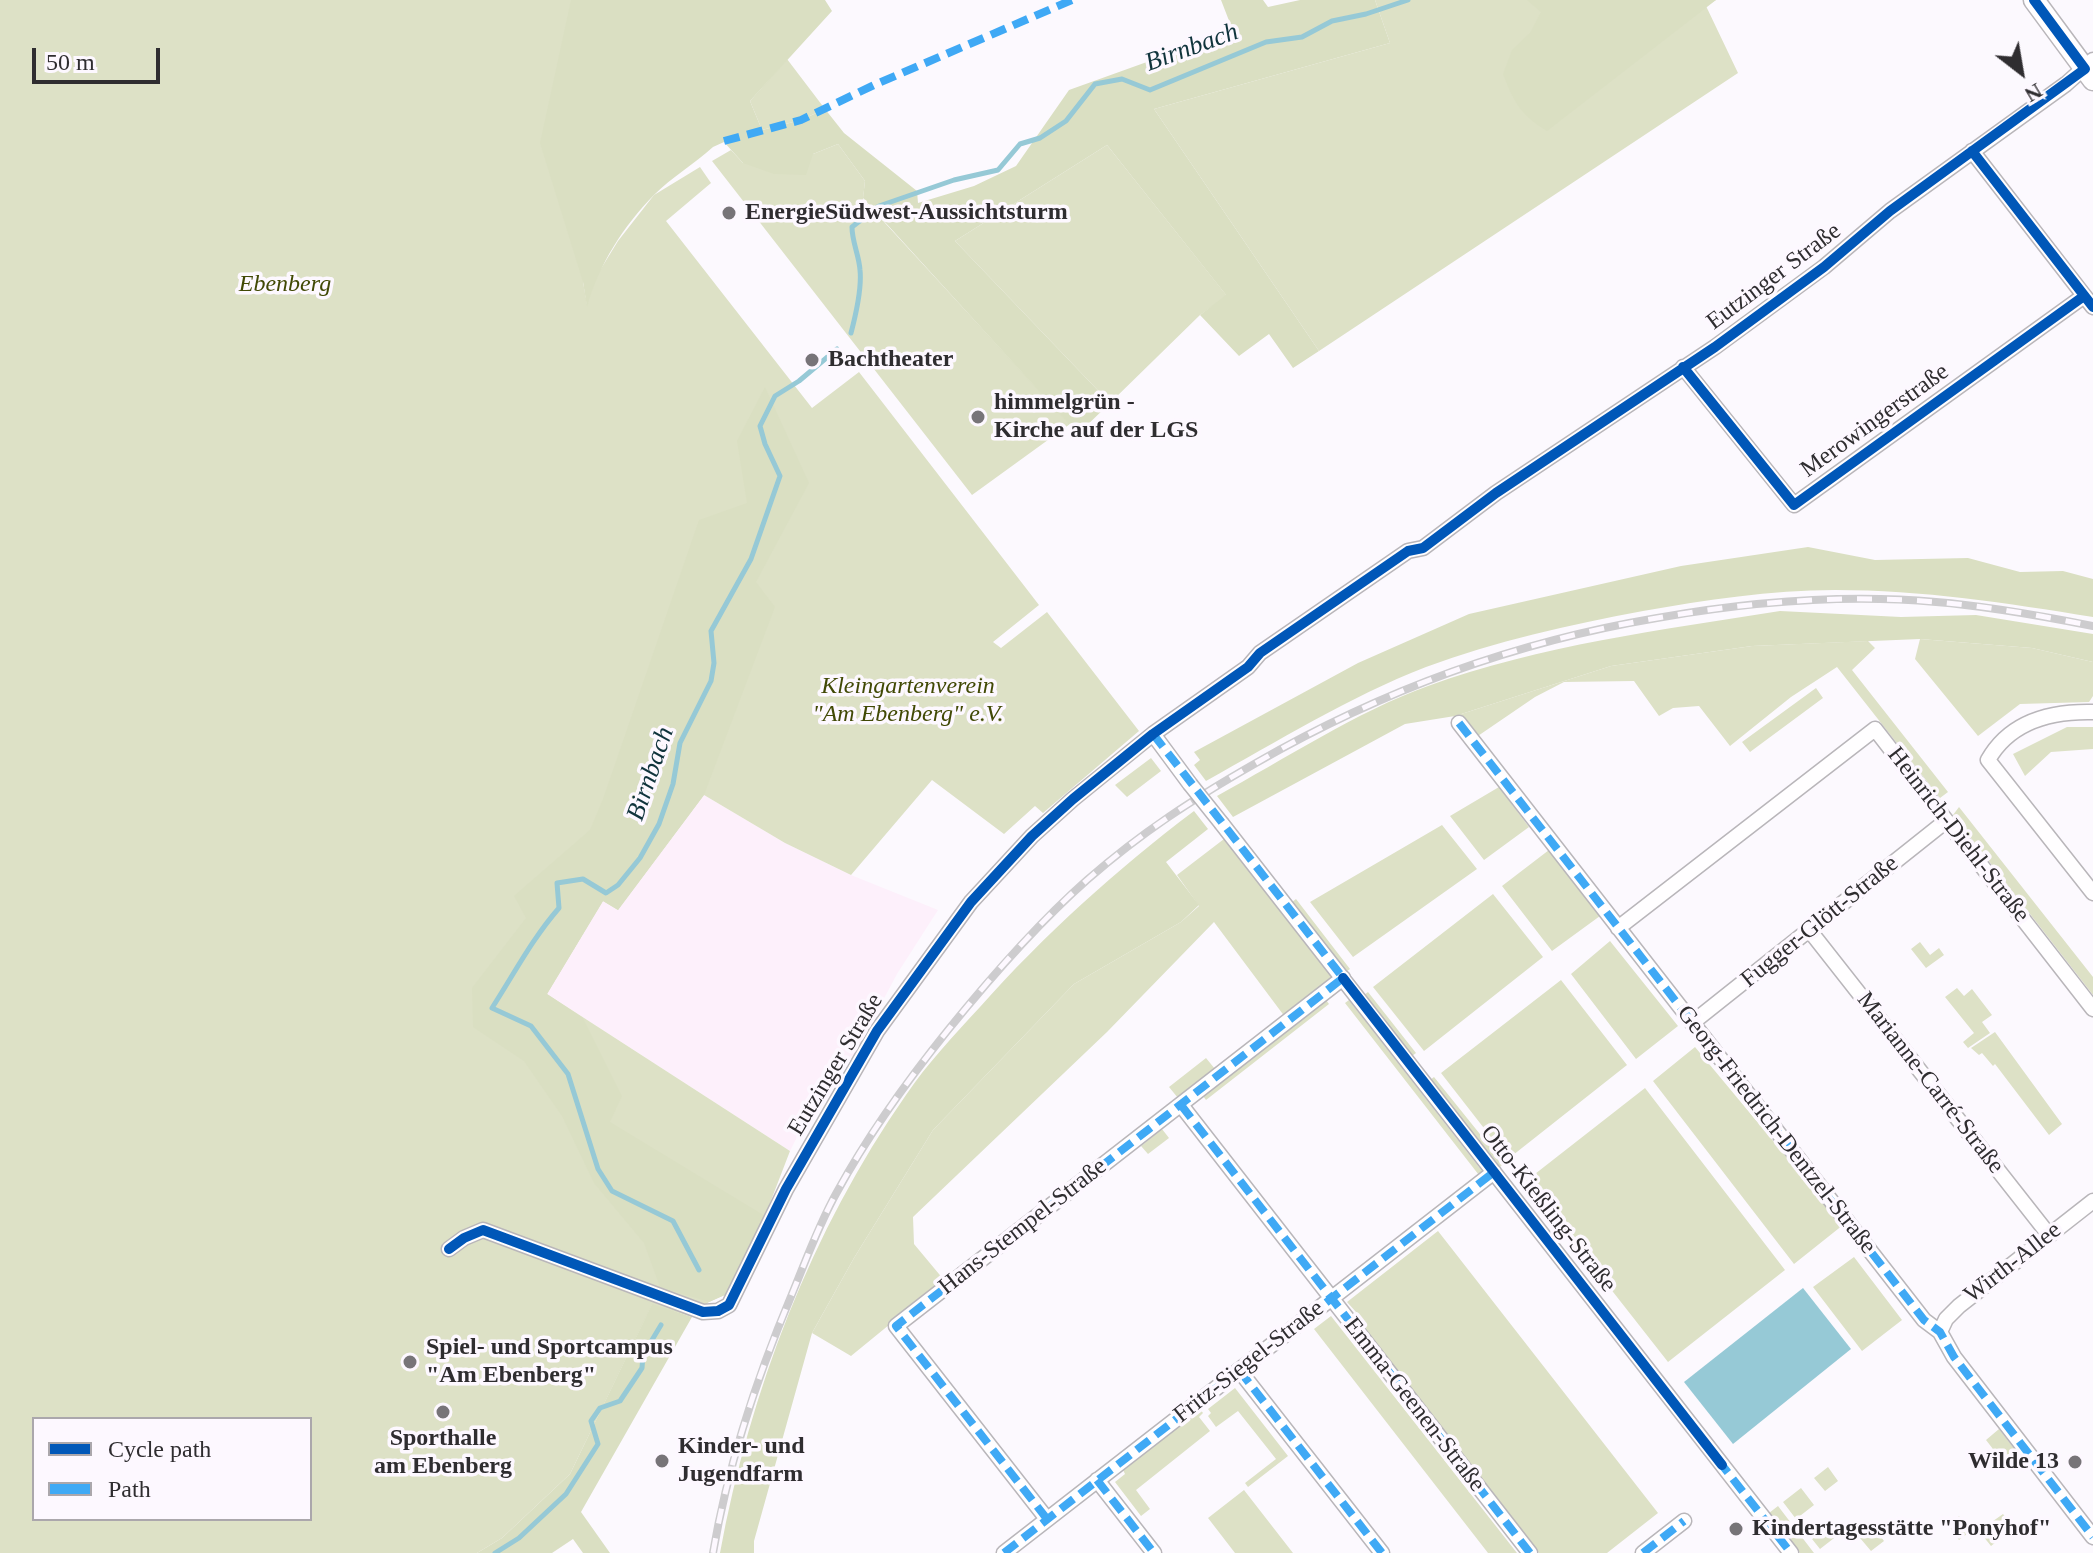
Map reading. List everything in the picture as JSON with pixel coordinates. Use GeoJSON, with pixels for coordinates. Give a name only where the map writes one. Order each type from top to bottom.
{"type":"FeatureCollection","features":[{"type":"Feature","properties":{"kind":"street"},"geometry":{"type":"LineString","coordinates":[[2034,0],[2090,70]]}},
{"type":"Feature","properties":{"kind":"street","name":"Eutzinger Straße"},"geometry":{"type":"LineString","coordinates":[[449,1249],[483,1230],[703,1312],[718,1311],[729,1305],[786,1189],[877,1031],[971,902],[1032,836],[1153,734],[1238,674],[1260,653],[1408,551],[1423,548],[1496,493],[1758,316],[1824,267],[1890,211],[2090,70]]}},
{"type":"Feature","properties":{"kind":"street"},"geometry":{"type":"LineString","coordinates":[[1972,151],[2089,302]]}},
{"type":"Feature","properties":{"kind":"street","name":"Merowingerstraße"},"geometry":{"type":"LineString","coordinates":[[1683,367],[1794,505],[2089,302]]}},
{"type":"Feature","properties":{"kind":"street"},"geometry":{"type":"LineString","coordinates":[[2093,712],[2060,713],[2034,720],[2004,737],[1988,760],[2093,893]]}},
{"type":"Feature","properties":{"kind":"street","name":"Georg-Friedrich-Dentzel-Straße"},"geometry":{"type":"LineString","coordinates":[[1459,723],[1924,1320],[1940,1332],[1954,1357],[2093,1537]]}},
{"type":"Feature","properties":{"kind":"street","name":"Heinrich-Diehl-Straße"},"geometry":{"type":"LineString","coordinates":[[1618,928],[1875,729],[2093,1009]]}},
{"type":"Feature","properties":{"kind":"street","name":"Otto-Kießling-Straße"},"geometry":{"type":"LineString","coordinates":[[1153,734],[1791,1553]]}},
{"type":"Feature","properties":{"kind":"street","name":"Fugger-Glött-Straße"},"geometry":{"type":"LineString","coordinates":[[1692,1023],[1946,821]]}},
{"type":"Feature","properties":{"kind":"street","name":"Marianne-Carré-Straße"},"geometry":{"type":"LineString","coordinates":[[1810,931],[2049,1235]]}},
{"type":"Feature","properties":{"kind":"street","name":"Hans-Stempel-Straße"},"geometry":{"type":"LineString","coordinates":[[1047,1519],[896,1326],[1343,978]]}},
{"type":"Feature","properties":{"kind":"street","name":"Emma-Geenen-Straße"},"geometry":{"type":"LineString","coordinates":[[1181,1105],[1530,1553]]}},
{"type":"Feature","properties":{"kind":"street","name":"Fritz-Siegel-Straße"},"geometry":{"type":"LineString","coordinates":[[1004,1553],[1494,1172]]}},
{"type":"Feature","properties":{"kind":"street","name":"Wirth-Allee"},"geometry":{"type":"LineString","coordinates":[[1940,1332],[1946,1319],[1959,1306],[2093,1201]]}},
{"type":"Feature","properties":{"kind":"street"},"geometry":{"type":"LineString","coordinates":[[1239,1370],[1382,1553]]}},
{"type":"Feature","properties":{"kind":"street"},"geometry":{"type":"LineString","coordinates":[[1097,1480],[1154,1553]]}},
{"type":"Feature","properties":{"kind":"street"},"geometry":{"type":"LineString","coordinates":[[1643,1553],[1684,1521]]}},
{"type":"Feature","properties":{"kind":"shaded area"},"geometry":{"type":"Polygon","coordinates":[[[704,795],[785,843],[851,875],[938,910],[897,974],[854,1055],[834,1064],[790,1151],[547,994],[603,901],[618,910],[704,795]]]}},
{"type":"Feature","properties":{"kind":"green space"},"geometry":{"type":"Polygon","coordinates":[[[0,0],[726,0],[583,282],[587,304],[594,280],[618,241],[654,195],[700,167],[711,183],[666,221],[812,408],[859,372],[1039,605],[993,642],[1001,648],[1047,612],[1139,731],[1043,813],[1035,806],[1004,834],[932,780],[851,875],[785,843],[704,795],[618,910],[603,901],[547,994],[790,1151],[765,1216],[727,1294],[709,1302],[692,1317],[652,1305],[570,1474],[502,1538],[477,1553],[0,1553],[0,0]]]}},
{"type":"Feature","properties":{"kind":"green space"},"geometry":{"type":"Polygon","coordinates":[[[571,0],[825,0],[832,11],[750,101],[762,130],[801,120],[825,109],[844,133],[917,191],[918,203],[974,186],[1016,166],[1069,90],[1233,31],[1221,0],[1263,0],[1268,7],[1300,0],[1375,0],[1390,43],[1154,109],[1319,351],[1293,368],[1269,334],[1239,356],[1200,315],[1226,295],[1107,145],[955,241],[1110,403],[1078,434],[863,198],[865,181],[838,144],[813,154],[806,175],[774,174],[743,163],[724,142],[713,147],[661,188],[632,219],[605,261],[587,307],[583,282],[540,143],[571,0]]]}},
{"type":"Feature","properties":{"kind":"green space"},"geometry":{"type":"Polygon","coordinates":[[[1375,0],[1716,0],[1706,6],[1738,73],[1319,351],[1154,109],[1390,43],[1375,0]]]}},
{"type":"Feature","properties":{"kind":"green space"},"geometry":{"type":"Polygon","coordinates":[[[1527,0],[1716,0],[1547,131],[1519,107],[1503,74],[1512,50],[1530,33],[1541,12],[1527,0]]]}},
{"type":"Feature","properties":{"kind":"green space"},"geometry":{"type":"Polygon","coordinates":[[[787,59],[825,109],[801,120],[762,130],[750,101],[787,59]]]}},
{"type":"Feature","properties":{"kind":"green space"},"geometry":{"type":"Polygon","coordinates":[[[838,144],[865,181],[863,199],[1070,424],[972,495],[712,161],[731,150],[743,163],[813,154],[838,144]]]}},
{"type":"Feature","properties":{"kind":"green space"},"geometry":{"type":"Polygon","coordinates":[[[1107,145],[1227,296],[1200,315],[1110,403],[955,241],[1107,145]]]}},
{"type":"Feature","properties":{"kind":"green space"},"geometry":{"type":"Polygon","coordinates":[[[765,387],[809,483],[756,582],[775,607],[704,795],[618,910],[603,901],[547,994],[583,1018],[622,1096],[610,1122],[765,1216],[727,1294],[709,1302],[660,1287],[644,1243],[594,1183],[562,1116],[524,1061],[473,1027],[472,988],[526,918],[514,896],[590,830],[699,520],[747,503],[737,441],[765,387]]]}},
{"type":"Feature","properties":{"kind":"green space"},"geometry":{"type":"Polygon","coordinates":[[[1808,547],[1875,560],[1968,558],[2020,572],[2063,571],[2093,579],[2093,617],[1964,598],[1835,590],[1738,596],[1667,607],[1560,628],[1452,658],[1397,679],[1342,706],[1206,781],[1194,765],[1200,760],[1194,752],[1358,663],[1469,614],[1681,566],[1808,547]]]}},
{"type":"Feature","properties":{"kind":"green space"},"geometry":{"type":"Polygon","coordinates":[[[1780,611],[1901,617],[1976,615],[2093,634],[2093,662],[2032,648],[1920,639],[1752,646],[1611,666],[1455,716],[1405,724],[1233,817],[1217,796],[1321,737],[1428,686],[1558,649],[1780,611]]]}},
{"type":"Feature","properties":{"kind":"green space"},"geometry":{"type":"Polygon","coordinates":[[[1920,639],[2032,648],[2093,662],[2093,696],[2089,702],[2020,704],[1978,736],[1915,659],[1920,639]]]}},
{"type":"Feature","properties":{"kind":"green space"},"geometry":{"type":"Polygon","coordinates":[[[1868,641],[1875,648],[1852,670],[1948,792],[1940,798],[1837,667],[1791,697],[1730,746],[1699,706],[1673,708],[1659,716],[1634,681],[1564,682],[1535,697],[1472,740],[1455,716],[1611,666],[1752,646],[1868,641]]]}},
{"type":"Feature","properties":{"kind":"green space"},"geometry":{"type":"Polygon","coordinates":[[[1816,688],[1823,698],[1750,752],[1742,742],[1816,688]]]}},
{"type":"Feature","properties":{"kind":"green space"},"geometry":{"type":"Polygon","coordinates":[[[2067,727],[2093,727],[2093,749],[2051,752],[2025,776],[2013,754],[2067,727]]]}},
{"type":"Feature","properties":{"kind":"green space"},"geometry":{"type":"Polygon","coordinates":[[[1151,758],[1161,771],[1127,797],[1115,785],[1151,758]]]}},
{"type":"Feature","properties":{"kind":"green space"},"geometry":{"type":"Polygon","coordinates":[[[1499,787],[1529,827],[1484,860],[1450,816],[1499,787]]]}},
{"type":"Feature","properties":{"kind":"green space"},"geometry":{"type":"Polygon","coordinates":[[[1959,807],[2093,977],[2093,995],[1953,815],[1959,807]]]}},
{"type":"Feature","properties":{"kind":"green space"},"geometry":{"type":"Polygon","coordinates":[[[1194,811],[1208,829],[1166,862],[1199,905],[1181,922],[1074,984],[933,1130],[812,1333],[754,1541],[754,1553],[720,1553],[748,1432],[789,1314],[813,1257],[872,1147],[923,1072],[1005,980],[1082,904],[1194,811]]]}},
{"type":"Feature","properties":{"kind":"green space"},"geometry":{"type":"Polygon","coordinates":[[[1442,825],[1477,869],[1353,957],[1310,902],[1442,825]]]}},
{"type":"Feature","properties":{"kind":"green space"},"geometry":{"type":"Polygon","coordinates":[[[1224,839],[1335,979],[1285,1017],[1214,922],[1107,1032],[913,1217],[914,1244],[944,1280],[851,1356],[812,1333],[933,1130],[1074,984],[1181,922],[1199,906],[1177,875],[1224,839]]]}},
{"type":"Feature","properties":{"kind":"green space"},"geometry":{"type":"Polygon","coordinates":[[[1549,850],[1600,916],[1552,951],[1502,886],[1549,850]]]}},
{"type":"Feature","properties":{"kind":"green space"},"geometry":{"type":"Polygon","coordinates":[[[1493,894],[1543,957],[1424,1051],[1373,987],[1493,894]]]}},
{"type":"Feature","properties":{"kind":"green space"},"geometry":{"type":"Polygon","coordinates":[[[1296,899],[1350,969],[1346,972],[1292,902],[1296,899]]]}},
{"type":"Feature","properties":{"kind":"green space"},"geometry":{"type":"Polygon","coordinates":[[[1610,941],[1678,1026],[1636,1059],[1571,974],[1610,941]]]}},
{"type":"Feature","properties":{"kind":"green space"},"geometry":{"type":"Polygon","coordinates":[[[1920,942],[1930,955],[1939,948],[1944,955],[1926,968],[1911,949],[1920,942]]]}},
{"type":"Feature","properties":{"kind":"green space"},"geometry":{"type":"Polygon","coordinates":[[[1561,980],[1627,1065],[1508,1159],[1441,1073],[1561,980]]]}},
{"type":"Feature","properties":{"kind":"green space"},"geometry":{"type":"Polygon","coordinates":[[[1957,988],[1964,996],[1972,989],[1992,1015],[1982,1022],[1990,1033],[1968,1048],[1963,1042],[1974,1033],[1945,997],[1957,988]]]}},
{"type":"Feature","properties":{"kind":"green space"},"geometry":{"type":"Polygon","coordinates":[[[1368,992],[1416,1053],[1412,1056],[1364,995],[1368,992]]]}},
{"type":"Feature","properties":{"kind":"green space"},"geometry":{"type":"Polygon","coordinates":[[[1326,1000],[1329,1004],[1206,1100],[1203,1096],[1326,1000]]]}},
{"type":"Feature","properties":{"kind":"green space"},"geometry":{"type":"Polygon","coordinates":[[[1349,1000],[1486,1176],[1482,1179],[1345,1003],[1349,1000]]]}},
{"type":"Feature","properties":{"kind":"green space"},"geometry":{"type":"Polygon","coordinates":[[[1995,1032],[2062,1124],[2049,1135],[1995,1064],[1993,1066],[1982,1053],[1979,1055],[1971,1048],[1995,1032]]]}},
{"type":"Feature","properties":{"kind":"green space"},"geometry":{"type":"Polygon","coordinates":[[[1695,1047],[1843,1225],[1794,1264],[1653,1081],[1695,1047]]]}},
{"type":"Feature","properties":{"kind":"green space"},"geometry":{"type":"Polygon","coordinates":[[[1206,1058],[1215,1069],[1178,1098],[1169,1087],[1206,1058]]]}},
{"type":"Feature","properties":{"kind":"green space"},"geometry":{"type":"Polygon","coordinates":[[[1434,1077],[1504,1164],[1499,1167],[1430,1080],[1434,1077]]]}},
{"type":"Feature","properties":{"kind":"green space"},"geometry":{"type":"Polygon","coordinates":[[[1645,1088],[1785,1270],[1668,1362],[1526,1181],[1645,1088]]]}},
{"type":"Feature","properties":{"kind":"green space"},"geometry":{"type":"Polygon","coordinates":[[[1162,1129],[1169,1138],[1148,1154],[1141,1146],[1162,1129]]]}},
{"type":"Feature","properties":{"kind":"green space"},"geometry":{"type":"Polygon","coordinates":[[[1438,1231],[1658,1513],[1607,1553],[1539,1553],[1353,1315],[1356,1312],[1347,1302],[1438,1231]]]}},
{"type":"Feature","properties":{"kind":"green space"},"geometry":{"type":"Polygon","coordinates":[[[1854,1257],[1902,1320],[1862,1351],[1813,1287],[1854,1257]]]}},
{"type":"Feature","properties":{"kind":"green space"},"geometry":{"type":"Polygon","coordinates":[[[652,1304],[692,1317],[581,1512],[610,1553],[583,1553],[573,1539],[552,1553],[477,1553],[502,1538],[570,1474],[652,1304]]]}},
{"type":"Feature","properties":{"kind":"green space"},"geometry":{"type":"Polygon","coordinates":[[[1331,1316],[1517,1553],[1488,1553],[1314,1329],[1331,1316]]]}},
{"type":"Feature","properties":{"kind":"green space"},"geometry":{"type":"Polygon","coordinates":[[[1235,1388],[1288,1456],[1248,1487],[1245,1483],[1276,1459],[1238,1411],[1216,1427],[1208,1416],[1211,1413],[1208,1409],[1235,1388]]]}},
{"type":"Feature","properties":{"kind":"green space"},"geometry":{"type":"Polygon","coordinates":[[[1200,1409],[1203,1413],[1199,1417],[1210,1431],[1136,1490],[1150,1509],[1141,1516],[1115,1482],[1125,1474],[1123,1470],[1200,1409]]]}},
{"type":"Feature","properties":{"kind":"green space"},"geometry":{"type":"Polygon","coordinates":[[[1999,1429],[2016,1451],[2003,1462],[1986,1440],[1999,1429]]]}},
{"type":"Feature","properties":{"kind":"green space"},"geometry":{"type":"Polygon","coordinates":[[[1828,1467],[1838,1481],[1825,1491],[1814,1478],[1828,1467]]]}},
{"type":"Feature","properties":{"kind":"green space"},"geometry":{"type":"Polygon","coordinates":[[[1801,1488],[1814,1505],[1796,1519],[1783,1502],[1801,1488]]]}},
{"type":"Feature","properties":{"kind":"green space"},"geometry":{"type":"Polygon","coordinates":[[[1244,1490],[1293,1553],[1235,1553],[1208,1518],[1244,1490]]]}},
{"type":"Feature","properties":{"kind":"green space"},"geometry":{"type":"Polygon","coordinates":[[[1778,1506],[1814,1553],[1800,1553],[1769,1513],[1778,1506]]]}},
{"type":"Feature","properties":{"kind":"green space"},"geometry":{"type":"Polygon","coordinates":[[[2003,1514],[2014,1528],[1991,1546],[1979,1531],[2003,1514]]]}},
{"type":"Feature","properties":{"kind":"green space"},"geometry":{"type":"Polygon","coordinates":[[[1959,1516],[1971,1531],[1959,1540],[1948,1525],[1959,1516]]]}},
{"type":"Feature","properties":{"kind":"green space"},"geometry":{"type":"Polygon","coordinates":[[[1830,1525],[1838,1535],[1820,1549],[1812,1539],[1830,1525]]]}},
{"type":"Feature","properties":{"kind":"green space"},"geometry":{"type":"Polygon","coordinates":[[[1874,1527],[1884,1541],[1871,1551],[1860,1538],[1874,1527]]]}},
{"type":"Feature","properties":{"kind":"water"},"geometry":{"type":"Polygon","coordinates":[[[1803,1288],[1851,1349],[1733,1444],[1684,1382],[1803,1288]]]}},
{"type":"Feature","properties":{"kind":"waterway","name":"Birnbach"},"geometry":{"type":"LineString","coordinates":[[851,333],[860,277],[852,227],[879,206],[954,180],[998,170],[1020,144],[1040,138],[1066,121],[1095,84],[1122,79],[1150,90],[1266,42],[1302,37],[1332,21],[1408,0]]}},
{"type":"Feature","properties":{"kind":"waterway","name":"Birnbach"},"geometry":{"type":"LineString","coordinates":[[699,1270],[673,1221],[612,1191],[598,1169],[568,1074],[531,1026],[492,1008],[559,908],[557,883],[583,879],[606,893],[618,885],[640,858],[659,824],[673,784],[680,743],[711,681],[714,663],[711,631],[751,559],[780,476],[760,426],[775,396],[799,381],[837,349]]}},
{"type":"Feature","properties":{"kind":"waterway","name":"Birnbach"},"geometry":{"type":"LineString","coordinates":[[495,1553],[519,1538],[566,1494],[598,1444],[591,1421],[600,1408],[620,1401],[642,1368],[643,1355],[661,1325]]}},
{"type":"Feature","properties":{"kind":"railway"},"geometry":{"type":"LineString","coordinates":[[713,1553],[735,1454],[767,1357],[824,1217],[862,1150],[933,1049],[1014,952],[1087,880],[1168,817],[1233,776],[1351,713],[1500,655],[1604,628],[1726,608],[1831,599],[1975,606],[2093,626]]}},
{"type":"Feature","properties":{"kind":"marked path"},"geometry":{"type":"LineString","coordinates":[[724,141],[801,120],[874,85],[1072,0]]}},
{"type":"Feature","properties":{"kind":"marked path"},"geometry":{"type":"LineString","coordinates":[[1459,723],[1924,1320],[1940,1332],[1954,1357],[2093,1537]]}},
{"type":"Feature","properties":{"kind":"marked path"},"geometry":{"type":"LineString","coordinates":[[1153,734],[1347,983]]}},
{"type":"Feature","properties":{"kind":"marked path"},"geometry":{"type":"LineString","coordinates":[[1047,1519],[896,1326],[1343,978]]}},
{"type":"Feature","properties":{"kind":"marked path"},"geometry":{"type":"LineString","coordinates":[[1181,1105],[1530,1553]]}},
{"type":"Feature","properties":{"kind":"marked path"},"geometry":{"type":"LineString","coordinates":[[1004,1553],[1494,1172]]}},
{"type":"Feature","properties":{"kind":"marked path"},"geometry":{"type":"LineString","coordinates":[[1239,1370],[1382,1553]]}},
{"type":"Feature","properties":{"kind":"marked path"},"geometry":{"type":"LineString","coordinates":[[1718,1460],[1791,1553]]}},
{"type":"Feature","properties":{"kind":"marked path"},"geometry":{"type":"LineString","coordinates":[[1097,1480],[1154,1553]]}},
{"type":"Feature","properties":{"kind":"marked path"},"geometry":{"type":"LineString","coordinates":[[1643,1553],[1684,1521]]}},
{"type":"Feature","properties":{"kind":"cycle path"},"geometry":{"type":"LineString","coordinates":[[449,1249],[483,1230],[703,1312],[718,1311],[729,1305],[786,1189],[877,1031],[971,902],[1032,836],[1153,734],[1248,667],[1260,653],[1408,551],[1423,548],[1496,493],[1715,347],[1824,267],[1890,211],[2085,69],[2034,0]]}},
{"type":"Feature","properties":{"kind":"cycle path"},"geometry":{"type":"LineString","coordinates":[[1972,151],[2093,307]]}},
{"type":"Feature","properties":{"kind":"cycle path"},"geometry":{"type":"LineString","coordinates":[[1683,367],[1794,505],[2084,296]]}},
{"type":"Feature","properties":{"kind":"cycle path"},"geometry":{"type":"LineString","coordinates":[[1343,978],[1722,1465]]}},
{"type":"Feature","properties":{"kind":"place","name":"EnergieSüdwest-Aussichtsturm"},"geometry":{"type":"Point","coordinates":[729,213]}},
{"type":"Feature","properties":{"kind":"place","name":"Bachtheater"},"geometry":{"type":"Point","coordinates":[812,360]}},
{"type":"Feature","properties":{"kind":"place","name":"himmelgrün - Kirche auf der LGS"},"geometry":{"type":"Point","coordinates":[978,417]}},
{"type":"Feature","properties":{"kind":"place","name":"Spiel- und Sportcampus \"Am Ebenberg\""},"geometry":{"type":"Point","coordinates":[410,1362]}},
{"type":"Feature","properties":{"kind":"place","name":"Sporthalle am Ebenberg"},"geometry":{"type":"Point","coordinates":[443,1412]}},
{"type":"Feature","properties":{"kind":"place","name":"Kinder- und Jugendfarm"},"geometry":{"type":"Point","coordinates":[662,1461]}},
{"type":"Feature","properties":{"kind":"place","name":"Wilde 13"},"geometry":{"type":"Point","coordinates":[2075,1462]}},
{"type":"Feature","properties":{"kind":"place","name":"Kindertagesstätte \"Ponyhof\""},"geometry":{"type":"Point","coordinates":[1736,1529]}},
{"type":"Feature","properties":{"kind":"park label","name":"Ebenberg"},"geometry":{"type":"Point","coordinates":[285,285]}},
{"type":"Feature","properties":{"kind":"park label","name":"Kleingartenverein \"Am Ebenberg\" e.V."},"geometry":{"type":"Point","coordinates":[908,701]}}]}
